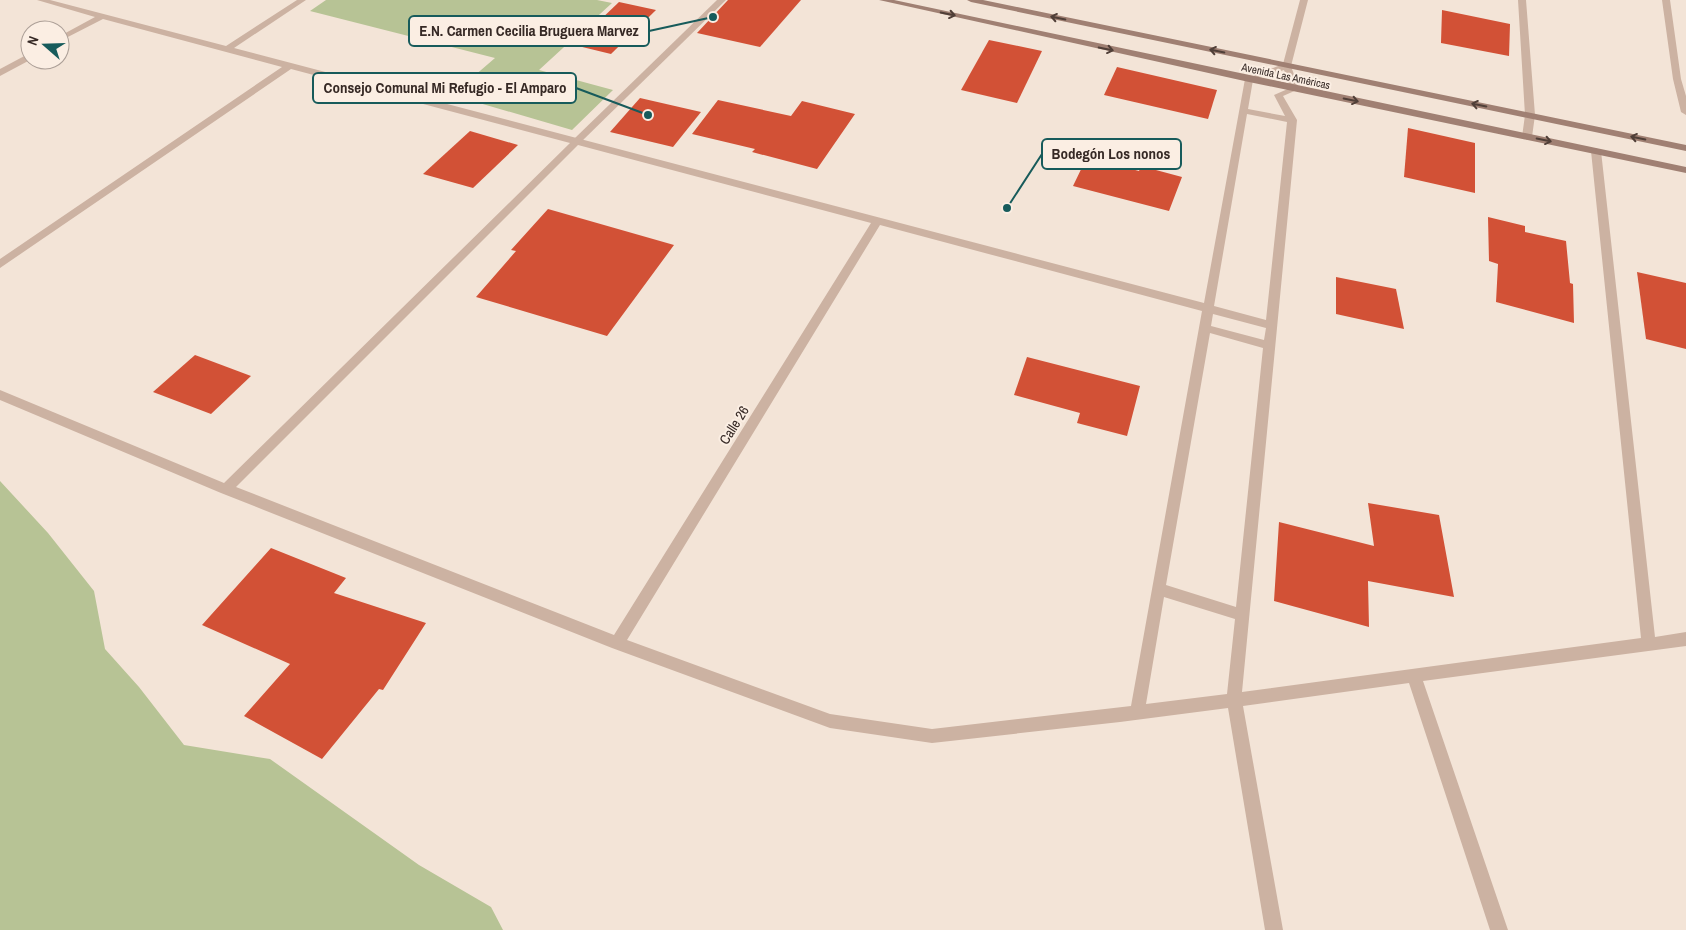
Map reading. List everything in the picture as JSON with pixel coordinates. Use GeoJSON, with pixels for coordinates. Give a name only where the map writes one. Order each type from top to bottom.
{"type":"FeatureCollection","features":[{"type":"Feature","properties":{"kind":"main road","name":"Avenida Las Américas"},"geometry":{"type":"LineString","coordinates":[[883,0],[1249,80],[1686,170]]}},
{"type":"Feature","properties":{"kind":"main road","name":"Avenida Las Américas"},"geometry":{"type":"LineString","coordinates":[[971,0],[1686,148]]}},
{"type":"Feature","properties":{"kind":"street"},"geometry":{"type":"LineString","coordinates":[[40,0],[1271,325]]}},
{"type":"Feature","properties":{"kind":"street"},"geometry":{"type":"LineString","coordinates":[[228,50],[302,0]]}},
{"type":"Feature","properties":{"kind":"street"},"geometry":{"type":"LineString","coordinates":[[226,489],[722,0]]}},
{"type":"Feature","properties":{"kind":"street"},"geometry":{"type":"LineString","coordinates":[[1274,930],[1234,698],[1292,120],[1278,95],[1295,89],[1287,66],[1304,0]]}},
{"type":"Feature","properties":{"kind":"street"},"geometry":{"type":"LineString","coordinates":[[1522,0],[1530,115],[1527,136]]}},
{"type":"Feature","properties":{"kind":"street"},"geometry":{"type":"LineString","coordinates":[[1666,0],[1686,112]]}},
{"type":"Feature","properties":{"kind":"street"},"geometry":{"type":"LineString","coordinates":[[70,34],[102,16]]}},
{"type":"Feature","properties":{"kind":"street"},"geometry":{"type":"LineString","coordinates":[[0,73],[20,62]]}},
{"type":"Feature","properties":{"kind":"street"},"geometry":{"type":"LineString","coordinates":[[0,264],[289,66]]}},
{"type":"Feature","properties":{"kind":"street"},"geometry":{"type":"LineString","coordinates":[[1137,712],[1249,80],[1287,66]]}},
{"type":"Feature","properties":{"kind":"street"},"geometry":{"type":"LineString","coordinates":[[1244,111],[1292,120]]}},
{"type":"Feature","properties":{"kind":"street"},"geometry":{"type":"LineString","coordinates":[[1596,151],[1649,644]]}},
{"type":"Feature","properties":{"kind":"street","name":"Calle 26"},"geometry":{"type":"LineString","coordinates":[[617,643],[877,222]]}},
{"type":"Feature","properties":{"kind":"street"},"geometry":{"type":"LineString","coordinates":[[1204,328],[1269,345]]}},
{"type":"Feature","properties":{"kind":"street"},"geometry":{"type":"LineString","coordinates":[[0,395],[226,489],[617,643],[830,721],[932,736],[1137,712],[1686,639]]}},
{"type":"Feature","properties":{"kind":"street"},"geometry":{"type":"LineString","coordinates":[[1159,589],[1241,615]]}},
{"type":"Feature","properties":{"kind":"street"},"geometry":{"type":"LineString","coordinates":[[1414,675],[1499,930]]}},
{"type":"Feature","properties":{"kind":"green space"},"geometry":{"type":"Polygon","coordinates":[[[326,0],[597,0],[612,3],[539,70],[613,90],[572,130],[452,95],[495,58],[310,11],[326,0]]]}},
{"type":"Feature","properties":{"kind":"green space"},"geometry":{"type":"Polygon","coordinates":[[[0,481],[48,533],[94,591],[105,649],[139,687],[184,745],[270,759],[419,865],[491,907],[503,930],[0,930],[0,481]]]}},
{"type":"Feature","properties":{"kind":"building"},"geometry":{"type":"Polygon","coordinates":[[[728,0],[801,0],[760,47],[697,33],[728,0]]]}},
{"type":"Feature","properties":{"kind":"building"},"geometry":{"type":"Polygon","coordinates":[[[619,2],[656,10],[611,54],[574,45],[619,2]]]}},
{"type":"Feature","properties":{"kind":"building"},"geometry":{"type":"Polygon","coordinates":[[[1442,10],[1510,24],[1509,56],[1441,43],[1442,10]]]}},
{"type":"Feature","properties":{"kind":"building"},"geometry":{"type":"Polygon","coordinates":[[[989,40],[1042,51],[1017,103],[961,90],[989,40]]]}},
{"type":"Feature","properties":{"kind":"building"},"geometry":{"type":"Polygon","coordinates":[[[1117,67],[1217,90],[1208,119],[1104,95],[1117,67]]]}},
{"type":"Feature","properties":{"kind":"building"},"geometry":{"type":"Polygon","coordinates":[[[640,98],[701,112],[673,147],[610,132],[640,98]]]}},
{"type":"Feature","properties":{"kind":"building"},"geometry":{"type":"Polygon","coordinates":[[[718,100],[791,116],[802,101],[855,114],[817,169],[752,152],[755,149],[692,134],[718,100]]]}},
{"type":"Feature","properties":{"kind":"building"},"geometry":{"type":"Polygon","coordinates":[[[1408,128],[1475,143],[1475,193],[1404,177],[1408,128]]]}},
{"type":"Feature","properties":{"kind":"building"},"geometry":{"type":"Polygon","coordinates":[[[470,131],[518,145],[473,188],[423,174],[470,131]]]}},
{"type":"Feature","properties":{"kind":"building"},"geometry":{"type":"Polygon","coordinates":[[[1087,157],[1139,171],[1141,166],[1182,177],[1169,211],[1073,186],[1087,157]]]}},
{"type":"Feature","properties":{"kind":"building"},"geometry":{"type":"Polygon","coordinates":[[[548,209],[674,245],[607,336],[476,297],[516,251],[511,250],[548,209]]]}},
{"type":"Feature","properties":{"kind":"building"},"geometry":{"type":"Polygon","coordinates":[[[1488,217],[1525,226],[1525,232],[1566,241],[1570,283],[1573,284],[1574,323],[1496,302],[1498,264],[1489,261],[1488,217]]]}},
{"type":"Feature","properties":{"kind":"building"},"geometry":{"type":"Polygon","coordinates":[[[1637,272],[1686,283],[1686,349],[1646,339],[1637,272]]]}},
{"type":"Feature","properties":{"kind":"building"},"geometry":{"type":"Polygon","coordinates":[[[1336,277],[1396,289],[1404,329],[1336,314],[1336,277]]]}},
{"type":"Feature","properties":{"kind":"building"},"geometry":{"type":"Polygon","coordinates":[[[195,355],[251,376],[211,414],[153,392],[195,355]]]}},
{"type":"Feature","properties":{"kind":"building"},"geometry":{"type":"Polygon","coordinates":[[[1027,357],[1140,386],[1127,436],[1077,423],[1080,413],[1014,395],[1027,357]]]}},
{"type":"Feature","properties":{"kind":"building"},"geometry":{"type":"Polygon","coordinates":[[[1368,503],[1439,515],[1454,597],[1368,581],[1369,627],[1274,601],[1279,522],[1374,546],[1368,503]]]}},
{"type":"Feature","properties":{"kind":"building"},"geometry":{"type":"Polygon","coordinates":[[[271,548],[346,578],[334,593],[426,623],[383,690],[379,689],[322,759],[244,716],[290,664],[202,625],[271,548]]]}},
{"type":"Feature","properties":{"kind":"place","name":"E.N. Carmen Cecilia Bruguera Marvez"},"geometry":{"type":"Point","coordinates":[713,17]}},
{"type":"Feature","properties":{"kind":"place","name":"Consejo Comunal Mi Refugio - El Amparo"},"geometry":{"type":"Point","coordinates":[648,115]}},
{"type":"Feature","properties":{"kind":"place","name":"Bodegón Los nonos"},"geometry":{"type":"Point","coordinates":[1007,208]}}]}
